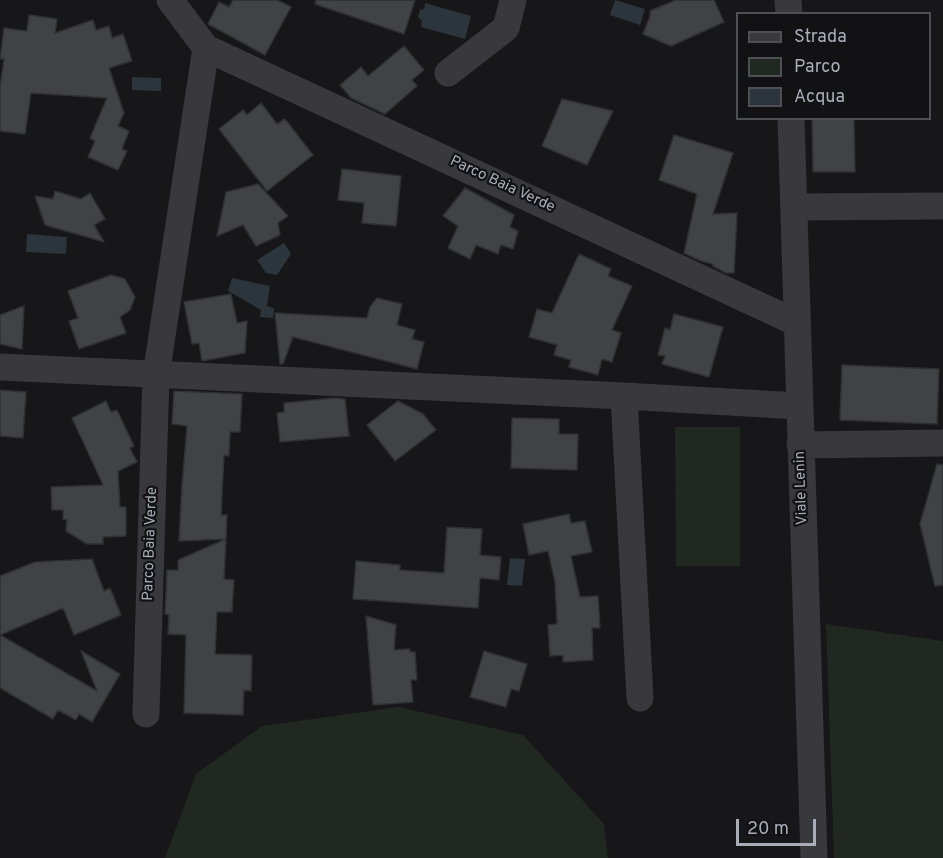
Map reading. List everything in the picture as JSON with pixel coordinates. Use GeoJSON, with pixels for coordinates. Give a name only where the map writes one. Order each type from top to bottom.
{"type":"FeatureCollection","features":[{"type":"Feature","properties":{"kind":"street","name":"Parco Baia Verde"},"geometry":{"type":"LineString","coordinates":[[170,0],[206,48],[797,323]]}},
{"type":"Feature","properties":{"kind":"street"},"geometry":{"type":"LineString","coordinates":[[447,73],[506,28],[513,0]]}},
{"type":"Feature","properties":{"kind":"street","name":"Parco Baia Verde"},"geometry":{"type":"LineString","coordinates":[[146,714],[156,375],[206,48]]}},
{"type":"Feature","properties":{"kind":"street","name":"Viale Lenin"},"geometry":{"type":"LineString","coordinates":[[791,120],[814,858]]}},
{"type":"Feature","properties":{"kind":"street"},"geometry":{"type":"LineString","coordinates":[[794,207],[943,206]]}},
{"type":"Feature","properties":{"kind":"street"},"geometry":{"type":"LineString","coordinates":[[0,367],[799,406]]}},
{"type":"Feature","properties":{"kind":"street"},"geometry":{"type":"LineString","coordinates":[[624,396],[640,698]]}},
{"type":"Feature","properties":{"kind":"street"},"geometry":{"type":"LineString","coordinates":[[801,445],[943,443]]}},
{"type":"Feature","properties":{"kind":"green space"},"geometry":{"type":"Polygon","coordinates":[[[675,427],[740,427],[740,566],[676,566],[675,427]]]}},
{"type":"Feature","properties":{"kind":"green space"},"geometry":{"type":"Polygon","coordinates":[[[826,624],[943,641],[943,858],[834,858],[826,624]]]}},
{"type":"Feature","properties":{"kind":"green space"},"geometry":{"type":"Polygon","coordinates":[[[399,707],[523,735],[604,824],[608,858],[165,858],[196,774],[262,726],[399,707]]]}},
{"type":"Feature","properties":{"kind":"water"},"geometry":{"type":"Polygon","coordinates":[[[615,0],[645,9],[640,25],[610,15],[615,0]]]}},
{"type":"Feature","properties":{"kind":"water"},"geometry":{"type":"Polygon","coordinates":[[[425,3],[471,16],[465,39],[421,27],[422,21],[418,17],[425,3]]]}},
{"type":"Feature","properties":{"kind":"water"},"geometry":{"type":"Polygon","coordinates":[[[132,77],[161,78],[161,91],[132,90],[132,77]]]}},
{"type":"Feature","properties":{"kind":"water"},"geometry":{"type":"Polygon","coordinates":[[[27,234],[67,237],[66,254],[26,252],[27,234]]]}},
{"type":"Feature","properties":{"kind":"water"},"geometry":{"type":"Polygon","coordinates":[[[284,243],[291,254],[277,275],[266,273],[257,260],[284,243]]]}},
{"type":"Feature","properties":{"kind":"water"},"geometry":{"type":"Polygon","coordinates":[[[232,278],[270,286],[267,306],[274,308],[273,318],[260,317],[261,310],[228,291],[232,278]]]}},
{"type":"Feature","properties":{"kind":"water"},"geometry":{"type":"Polygon","coordinates":[[[510,558],[525,559],[522,586],[507,585],[510,558]]]}},
{"type":"Feature","properties":{"kind":"building"},"geometry":{"type":"Polygon","coordinates":[[[233,0],[277,0],[291,7],[265,55],[208,24],[219,2],[229,7],[233,0]]]}},
{"type":"Feature","properties":{"kind":"building"},"geometry":{"type":"Polygon","coordinates":[[[316,0],[415,0],[404,34],[315,4],[316,0]]]}},
{"type":"Feature","properties":{"kind":"building"},"geometry":{"type":"Polygon","coordinates":[[[676,0],[714,0],[724,22],[671,46],[643,34],[650,11],[676,0]]]}},
{"type":"Feature","properties":{"kind":"building"},"geometry":{"type":"Polygon","coordinates":[[[29,15],[57,19],[55,33],[93,20],[96,30],[109,26],[112,38],[123,34],[132,61],[109,68],[124,113],[118,126],[129,131],[122,149],[127,151],[118,170],[88,157],[95,141],[90,138],[107,98],[31,93],[25,134],[0,131],[0,87],[4,59],[0,59],[4,28],[27,31],[29,15]]]}},
{"type":"Feature","properties":{"kind":"building"},"geometry":{"type":"Polygon","coordinates":[[[404,46],[424,70],[412,80],[417,86],[385,114],[351,98],[340,85],[361,67],[368,76],[404,46]]]}},
{"type":"Feature","properties":{"kind":"building"},"geometry":{"type":"Polygon","coordinates":[[[562,99],[613,111],[587,165],[542,146],[562,99]]]}},
{"type":"Feature","properties":{"kind":"building"},"geometry":{"type":"Polygon","coordinates":[[[261,103],[277,124],[285,119],[313,155],[267,191],[219,129],[243,110],[247,115],[261,103]]]}},
{"type":"Feature","properties":{"kind":"building"},"geometry":{"type":"Polygon","coordinates":[[[812,120],[854,120],[855,172],[813,172],[812,120]]]}},
{"type":"Feature","properties":{"kind":"building"},"geometry":{"type":"Polygon","coordinates":[[[674,135],[733,153],[713,214],[737,213],[734,273],[726,273],[713,264],[684,253],[697,194],[659,180],[674,135]]]}},
{"type":"Feature","properties":{"kind":"building"},"geometry":{"type":"Polygon","coordinates":[[[342,169],[401,176],[396,226],[362,223],[364,203],[338,200],[342,169]]]}},
{"type":"Feature","properties":{"kind":"building"},"geometry":{"type":"Polygon","coordinates":[[[258,184],[288,216],[278,223],[280,235],[256,246],[243,225],[217,236],[226,192],[258,184]]]}},
{"type":"Feature","properties":{"kind":"building"},"geometry":{"type":"Polygon","coordinates":[[[465,188],[514,215],[510,227],[518,231],[513,249],[501,245],[498,254],[476,245],[470,259],[448,248],[458,226],[443,216],[465,188]]]}},
{"type":"Feature","properties":{"kind":"building"},"geometry":{"type":"Polygon","coordinates":[[[55,191],[81,199],[90,193],[105,219],[94,225],[104,242],[45,225],[35,196],[53,199],[55,191]]]}},
{"type":"Feature","properties":{"kind":"building"},"geometry":{"type":"Polygon","coordinates":[[[579,254],[611,269],[608,276],[632,286],[612,330],[621,333],[612,362],[602,359],[598,375],[569,367],[571,360],[554,355],[557,345],[529,337],[537,309],[552,313],[579,254]]]}},
{"type":"Feature","properties":{"kind":"building"},"geometry":{"type":"Polygon","coordinates":[[[111,275],[125,279],[135,297],[130,310],[120,317],[126,333],[79,349],[69,321],[78,318],[68,291],[111,275]]]}},
{"type":"Feature","properties":{"kind":"building"},"geometry":{"type":"Polygon","coordinates":[[[231,294],[237,323],[247,321],[245,353],[202,361],[199,343],[192,344],[184,302],[231,294]]]}},
{"type":"Feature","properties":{"kind":"building"},"geometry":{"type":"Polygon","coordinates":[[[377,298],[402,304],[397,325],[415,330],[412,339],[424,342],[417,369],[293,337],[283,364],[280,364],[275,313],[367,318],[370,307],[377,298]]]}},
{"type":"Feature","properties":{"kind":"building"},"geometry":{"type":"Polygon","coordinates":[[[24,306],[22,349],[0,344],[0,315],[24,306]]]}},
{"type":"Feature","properties":{"kind":"building"},"geometry":{"type":"Polygon","coordinates":[[[674,314],[723,327],[709,377],[662,364],[665,356],[658,355],[665,328],[670,330],[674,314]]]}},
{"type":"Feature","properties":{"kind":"building"},"geometry":{"type":"Polygon","coordinates":[[[842,365],[939,369],[937,424],[840,420],[842,365]]]}},
{"type":"Feature","properties":{"kind":"building"},"geometry":{"type":"Polygon","coordinates":[[[0,390],[26,392],[23,438],[0,436],[0,390]]]}},
{"type":"Feature","properties":{"kind":"building"},"geometry":{"type":"Polygon","coordinates":[[[174,391],[242,394],[240,432],[230,432],[229,456],[224,455],[221,515],[227,515],[226,539],[179,541],[187,426],[172,424],[174,391]]]}},
{"type":"Feature","properties":{"kind":"building"},"geometry":{"type":"Polygon","coordinates":[[[345,399],[349,436],[280,442],[277,413],[284,412],[284,403],[345,399]]]}},
{"type":"Feature","properties":{"kind":"building"},"geometry":{"type":"Polygon","coordinates":[[[106,401],[111,412],[117,410],[134,446],[130,448],[137,462],[118,471],[120,507],[126,507],[126,536],[103,537],[103,544],[87,544],[66,531],[67,520],[63,519],[63,510],[52,510],[51,487],[103,485],[72,418],[106,401]]]}},
{"type":"Feature","properties":{"kind":"building"},"geometry":{"type":"Polygon","coordinates":[[[398,401],[423,414],[436,430],[395,461],[367,425],[398,401]]]}},
{"type":"Feature","properties":{"kind":"building"},"geometry":{"type":"Polygon","coordinates":[[[512,418],[559,419],[559,434],[578,434],[577,470],[511,468],[512,418]]]}},
{"type":"Feature","properties":{"kind":"building"},"geometry":{"type":"Polygon","coordinates":[[[937,464],[943,465],[943,585],[935,586],[920,524],[937,464]]]}},
{"type":"Feature","properties":{"kind":"building"},"geometry":{"type":"Polygon","coordinates":[[[569,514],[571,523],[585,521],[592,552],[571,556],[580,597],[598,596],[600,628],[592,628],[593,660],[563,662],[563,655],[550,656],[548,625],[557,624],[555,582],[548,551],[529,555],[523,524],[569,514]]]}},
{"type":"Feature","properties":{"kind":"building"},"geometry":{"type":"Polygon","coordinates":[[[447,527],[482,529],[480,555],[501,557],[499,580],[480,578],[478,608],[353,599],[356,561],[400,565],[400,570],[444,573],[447,527]]]}},
{"type":"Feature","properties":{"kind":"building"},"geometry":{"type":"Polygon","coordinates":[[[226,539],[224,579],[234,580],[232,612],[217,612],[215,654],[252,655],[251,691],[244,690],[243,715],[184,713],[186,635],[168,634],[169,615],[165,614],[167,570],[178,570],[178,560],[226,539]]]}},
{"type":"Feature","properties":{"kind":"building"},"geometry":{"type":"Polygon","coordinates":[[[92,559],[104,591],[110,588],[121,615],[74,635],[63,608],[0,635],[0,576],[35,562],[92,559]]]}},
{"type":"Feature","properties":{"kind":"building"},"geometry":{"type":"Polygon","coordinates":[[[366,616],[396,625],[394,650],[410,649],[410,652],[415,652],[417,680],[411,680],[413,702],[373,705],[366,616]]]}},
{"type":"Feature","properties":{"kind":"building"},"geometry":{"type":"Polygon","coordinates":[[[0,635],[97,691],[81,651],[120,674],[92,722],[79,714],[76,720],[58,710],[53,719],[0,688],[0,635]]]}},
{"type":"Feature","properties":{"kind":"building"},"geometry":{"type":"Polygon","coordinates":[[[484,651],[527,664],[519,691],[511,689],[506,707],[470,697],[484,651]]]}}]}
